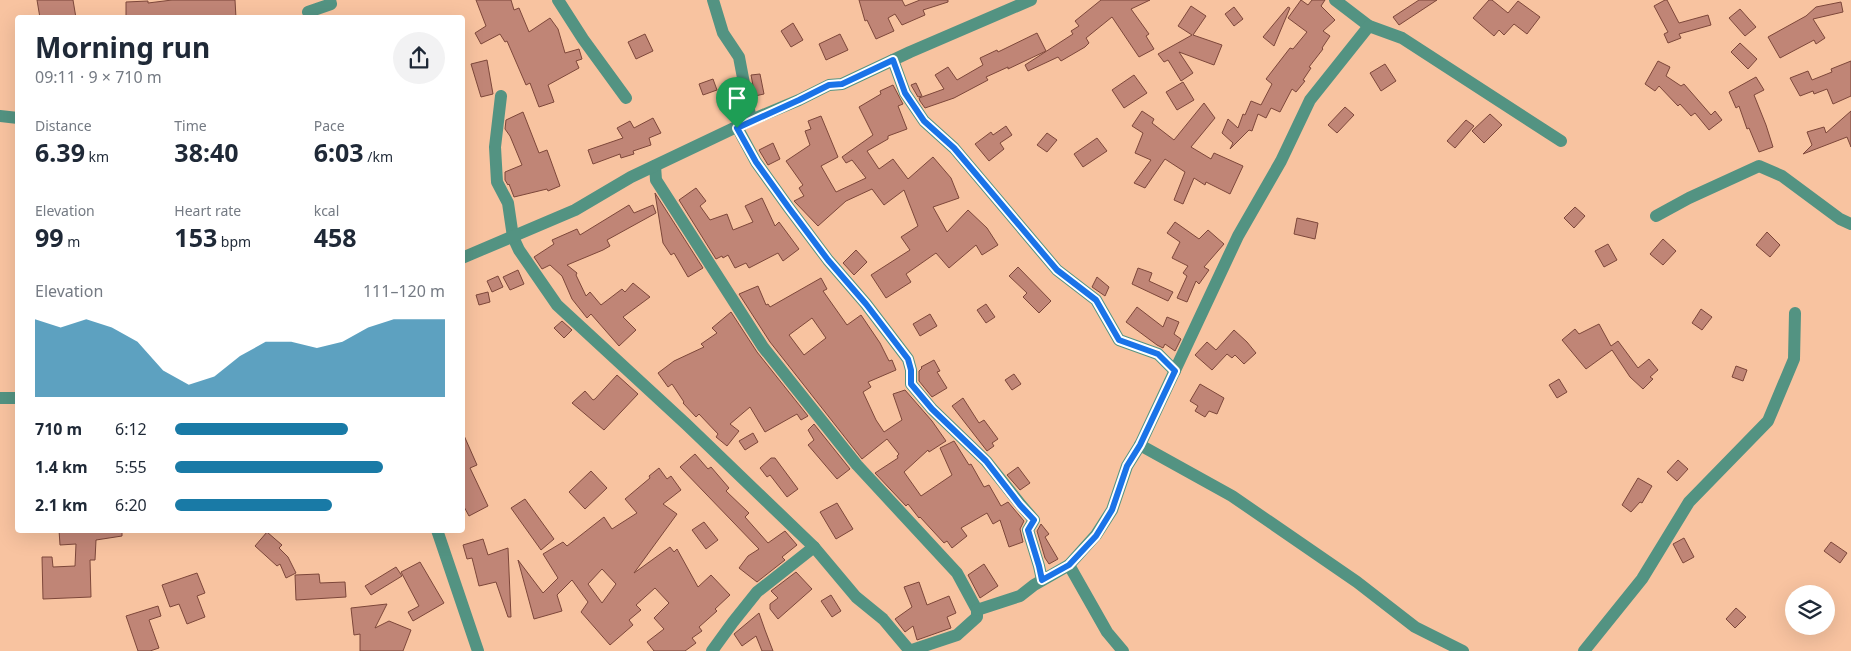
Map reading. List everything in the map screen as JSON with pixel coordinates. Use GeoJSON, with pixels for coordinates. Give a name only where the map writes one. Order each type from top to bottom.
{"type":"FeatureCollection","features":[{"type":"Feature","properties":{"kind":"street"},"geometry":{"type":"LineString","coordinates":[[308,12],[331,4],[330,0]]}},
{"type":"Feature","properties":{"kind":"street"},"geometry":{"type":"LineString","coordinates":[[558,0],[626,98]]}},
{"type":"Feature","properties":{"kind":"street"},"geometry":{"type":"LineString","coordinates":[[713,0],[723,33],[739,57],[751,120]]}},
{"type":"Feature","properties":{"kind":"street"},"geometry":{"type":"LineString","coordinates":[[465,257],[576,210],[631,177],[751,120],[829,85],[842,84],[1031,0]]}},
{"type":"Feature","properties":{"kind":"street"},"geometry":{"type":"LineString","coordinates":[[1335,0],[1369,26],[1402,38],[1561,141]]}},
{"type":"Feature","properties":{"kind":"street"},"geometry":{"type":"LineString","coordinates":[[977,610],[1020,596],[1042,580],[1069,565],[1096,536],[1112,510],[1127,466],[1140,445],[1238,236],[1281,161],[1310,100],[1369,26]]}},
{"type":"Feature","properties":{"kind":"street"},"geometry":{"type":"LineString","coordinates":[[893,60],[905,93],[924,121],[954,148],[1057,270],[1096,300],[1119,340],[1158,354],[1175,371]]}},
{"type":"Feature","properties":{"kind":"street"},"geometry":{"type":"LineString","coordinates":[[502,96],[496,147],[497,182],[508,203],[513,237],[519,250],[557,305],[686,424],[814,548],[856,597],[884,618],[909,651],[958,635],[977,617],[977,610],[958,573],[857,465],[763,347],[656,180],[655,166]]}},
{"type":"Feature","properties":{"kind":"street"},"geometry":{"type":"LineString","coordinates":[[0,116],[15,118]]}},
{"type":"Feature","properties":{"kind":"street"},"geometry":{"type":"LineString","coordinates":[[737,128],[756,162],[789,208],[828,260],[866,304],[908,359],[911,370],[911,384],[932,409],[986,461],[1034,520],[1028,530],[1042,580]]}},
{"type":"Feature","properties":{"kind":"street"},"geometry":{"type":"LineString","coordinates":[[1656,216],[1689,198],[1759,166],[1782,176],[1840,219],[1851,224]]}},
{"type":"Feature","properties":{"kind":"street"},"geometry":{"type":"LineString","coordinates":[[1584,651],[1642,579],[1689,502],[1768,422],[1794,359],[1795,313]]}},
{"type":"Feature","properties":{"kind":"street"},"geometry":{"type":"LineString","coordinates":[[0,398],[15,398]]}},
{"type":"Feature","properties":{"kind":"street"},"geometry":{"type":"LineString","coordinates":[[1140,445],[1232,496],[1357,582],[1416,627],[1463,651]]}},
{"type":"Feature","properties":{"kind":"street"},"geometry":{"type":"LineString","coordinates":[[438,533],[478,651]]}},
{"type":"Feature","properties":{"kind":"street"},"geometry":{"type":"LineString","coordinates":[[712,651],[757,592],[814,548]]}},
{"type":"Feature","properties":{"kind":"street"},"geometry":{"type":"LineString","coordinates":[[1069,565],[1108,632],[1123,651]]}},
{"type":"Feature","properties":{"kind":"building"},"geometry":{"type":"Polygon","coordinates":[[[37,0],[73,0],[76,15],[40,15],[37,0]]]}},
{"type":"Feature","properties":{"kind":"building"},"geometry":{"type":"Polygon","coordinates":[[[172,0],[235,0],[236,15],[126,15],[126,2],[148,1],[148,3],[172,0]]]}},
{"type":"Feature","properties":{"kind":"building"},"geometry":{"type":"Polygon","coordinates":[[[476,0],[511,0],[514,10],[519,8],[529,32],[550,18],[558,29],[565,53],[579,49],[582,59],[576,61],[579,68],[548,85],[554,102],[539,107],[530,83],[526,85],[507,41],[505,42],[500,34],[481,44],[475,33],[486,26],[476,0]]]}},
{"type":"Feature","properties":{"kind":"building"},"geometry":{"type":"Polygon","coordinates":[[[859,0],[902,0],[905,6],[920,0],[948,0],[948,2],[923,10],[925,15],[902,25],[895,14],[888,18],[894,31],[876,39],[867,20],[865,21],[859,0]]]}},
{"type":"Feature","properties":{"kind":"building"},"geometry":{"type":"Polygon","coordinates":[[[1101,0],[1150,0],[1131,9],[1149,34],[1146,36],[1154,49],[1139,57],[1112,17],[1086,38],[1089,43],[1085,47],[1061,61],[1058,57],[1028,71],[1025,65],[1073,34],[1071,31],[1079,26],[1075,21],[1101,0]]]}},
{"type":"Feature","properties":{"kind":"building"},"geometry":{"type":"Polygon","coordinates":[[[1301,0],[1308,5],[1312,0],[1325,0],[1321,6],[1335,20],[1323,31],[1330,36],[1309,67],[1311,68],[1303,80],[1305,81],[1296,92],[1292,89],[1280,112],[1271,108],[1266,118],[1258,114],[1252,131],[1249,130],[1230,149],[1233,143],[1222,133],[1228,119],[1238,128],[1243,114],[1245,115],[1251,101],[1261,105],[1272,84],[1266,79],[1290,48],[1293,49],[1307,32],[1288,18],[1301,0]]]}},
{"type":"Feature","properties":{"kind":"building"},"geometry":{"type":"Polygon","coordinates":[[[1419,0],[1437,0],[1399,25],[1393,17],[1419,0]]]}},
{"type":"Feature","properties":{"kind":"building"},"geometry":{"type":"Polygon","coordinates":[[[1489,0],[1492,0],[1508,13],[1518,1],[1540,17],[1527,34],[1514,24],[1504,35],[1499,30],[1494,36],[1473,18],[1489,0]]]}},
{"type":"Feature","properties":{"kind":"building"},"geometry":{"type":"Polygon","coordinates":[[[1667,0],[1679,23],[1708,15],[1711,25],[1679,34],[1681,38],[1668,43],[1664,34],[1668,32],[1654,6],[1667,0]]]}},
{"type":"Feature","properties":{"kind":"building"},"geometry":{"type":"Polygon","coordinates":[[[1841,2],[1843,12],[1813,19],[1825,38],[1816,44],[1814,40],[1780,58],[1768,37],[1806,16],[1816,7],[1841,2]]]}},
{"type":"Feature","properties":{"kind":"building"},"geometry":{"type":"Polygon","coordinates":[[[1191,6],[1206,16],[1193,35],[1222,45],[1214,65],[1179,52],[1193,73],[1181,81],[1168,60],[1164,62],[1158,54],[1192,35],[1178,26],[1191,6]]]}},
{"type":"Feature","properties":{"kind":"building"},"geometry":{"type":"Polygon","coordinates":[[[1234,7],[1243,19],[1234,26],[1225,14],[1234,7]]]}},
{"type":"Feature","properties":{"kind":"building"},"geometry":{"type":"Polygon","coordinates":[[[1288,7],[1290,8],[1274,46],[1263,37],[1288,7]]]}},
{"type":"Feature","properties":{"kind":"building"},"geometry":{"type":"Polygon","coordinates":[[[1740,9],[1756,27],[1745,36],[1729,18],[1740,9]]]}},
{"type":"Feature","properties":{"kind":"building"},"geometry":{"type":"Polygon","coordinates":[[[793,23],[803,40],[791,47],[781,31],[793,23]]]}},
{"type":"Feature","properties":{"kind":"building"},"geometry":{"type":"Polygon","coordinates":[[[1037,33],[1046,51],[986,77],[988,80],[954,98],[925,108],[920,101],[919,98],[944,89],[935,75],[948,67],[957,80],[983,65],[980,58],[997,50],[998,52],[1037,33]]]}},
{"type":"Feature","properties":{"kind":"building"},"geometry":{"type":"Polygon","coordinates":[[[645,34],[653,51],[636,59],[628,42],[645,34]]]}},
{"type":"Feature","properties":{"kind":"building"},"geometry":{"type":"Polygon","coordinates":[[[840,34],[848,50],[826,60],[819,44],[840,34]]]}},
{"type":"Feature","properties":{"kind":"building"},"geometry":{"type":"Polygon","coordinates":[[[1740,43],[1757,59],[1748,69],[1731,52],[1740,43]]]}},
{"type":"Feature","properties":{"kind":"building"},"geometry":{"type":"Polygon","coordinates":[[[487,60],[493,94],[481,97],[471,64],[487,60]]]}},
{"type":"Feature","properties":{"kind":"building"},"geometry":{"type":"Polygon","coordinates":[[[1658,61],[1670,67],[1666,76],[1681,86],[1684,84],[1711,115],[1715,111],[1722,120],[1709,130],[1695,113],[1691,116],[1680,104],[1678,106],[1659,86],[1655,91],[1645,84],[1658,61]]]}},
{"type":"Feature","properties":{"kind":"building"},"geometry":{"type":"Polygon","coordinates":[[[1851,61],[1851,96],[1833,104],[1827,89],[1814,94],[1813,91],[1800,96],[1790,78],[1808,71],[1812,80],[1832,72],[1831,69],[1851,61]]]}},
{"type":"Feature","properties":{"kind":"building"},"geometry":{"type":"Polygon","coordinates":[[[1385,64],[1396,81],[1381,91],[1370,73],[1385,64]]]}},
{"type":"Feature","properties":{"kind":"building"},"geometry":{"type":"Polygon","coordinates":[[[760,74],[764,94],[755,96],[751,75],[760,74]]]}},
{"type":"Feature","properties":{"kind":"building"},"geometry":{"type":"Polygon","coordinates":[[[1134,75],[1147,93],[1124,108],[1112,90],[1134,75]]]}},
{"type":"Feature","properties":{"kind":"building"},"geometry":{"type":"Polygon","coordinates":[[[1756,77],[1764,90],[1754,95],[1773,147],[1759,152],[1749,128],[1747,129],[1739,106],[1736,108],[1729,92],[1756,77]]]}},
{"type":"Feature","properties":{"kind":"building"},"geometry":{"type":"Polygon","coordinates":[[[713,79],[717,90],[703,95],[699,84],[713,79]]]}},
{"type":"Feature","properties":{"kind":"building"},"geometry":{"type":"Polygon","coordinates":[[[1183,82],[1194,100],[1177,110],[1166,92],[1183,82]]]}},
{"type":"Feature","properties":{"kind":"building"},"geometry":{"type":"Polygon","coordinates":[[[916,83],[922,96],[918,97],[911,85],[916,83]]]}},
{"type":"Feature","properties":{"kind":"building"},"geometry":{"type":"Polygon","coordinates":[[[893,85],[903,104],[898,106],[907,129],[888,136],[888,139],[867,151],[879,169],[893,159],[908,179],[933,157],[951,178],[959,198],[933,207],[947,232],[968,210],[987,228],[998,245],[982,255],[976,245],[949,268],[936,253],[906,274],[911,282],[886,298],[871,275],[910,250],[901,237],[918,226],[904,190],[884,205],[872,189],[846,201],[818,226],[794,201],[804,196],[799,188],[803,185],[786,161],[810,145],[805,131],[811,129],[808,121],[821,116],[838,157],[821,166],[836,192],[866,178],[852,160],[846,163],[842,157],[873,135],[859,107],[881,94],[880,91],[893,85]]]}},
{"type":"Feature","properties":{"kind":"building"},"geometry":{"type":"Polygon","coordinates":[[[1204,103],[1215,118],[1191,147],[1211,159],[1214,153],[1243,166],[1230,194],[1206,182],[1205,185],[1194,178],[1183,204],[1174,200],[1185,172],[1165,159],[1145,188],[1134,183],[1151,160],[1135,153],[1143,133],[1132,126],[1142,111],[1154,119],[1152,123],[1174,140],[1204,103]]]}},
{"type":"Feature","properties":{"kind":"building"},"geometry":{"type":"Polygon","coordinates":[[[1345,107],[1354,115],[1337,133],[1328,125],[1345,107]]]}},
{"type":"Feature","properties":{"kind":"building"},"geometry":{"type":"Polygon","coordinates":[[[1851,111],[1851,147],[1847,137],[1803,154],[1812,145],[1807,132],[1824,127],[1826,133],[1851,111]]]}},
{"type":"Feature","properties":{"kind":"building"},"geometry":{"type":"Polygon","coordinates":[[[523,112],[539,153],[547,150],[560,186],[548,191],[547,189],[514,197],[509,184],[505,180],[505,172],[522,165],[510,136],[505,129],[506,120],[523,112]]]}},
{"type":"Feature","properties":{"kind":"building"},"geometry":{"type":"Polygon","coordinates":[[[1490,114],[1502,125],[1484,143],[1472,131],[1490,114]]]}},
{"type":"Feature","properties":{"kind":"building"},"geometry":{"type":"Polygon","coordinates":[[[653,118],[661,133],[649,138],[651,145],[633,151],[634,154],[621,158],[620,154],[593,164],[588,150],[623,138],[617,128],[630,121],[634,128],[653,118]]]}},
{"type":"Feature","properties":{"kind":"building"},"geometry":{"type":"Polygon","coordinates":[[[1466,120],[1474,126],[1455,148],[1447,141],[1466,120]]]}},
{"type":"Feature","properties":{"kind":"building"},"geometry":{"type":"Polygon","coordinates":[[[1006,126],[1012,135],[1000,143],[1004,149],[989,161],[975,144],[991,132],[993,135],[1006,126]]]}},
{"type":"Feature","properties":{"kind":"building"},"geometry":{"type":"Polygon","coordinates":[[[1047,133],[1057,140],[1047,152],[1037,145],[1047,133]]]}},
{"type":"Feature","properties":{"kind":"building"},"geometry":{"type":"Polygon","coordinates":[[[1097,138],[1107,151],[1083,167],[1074,154],[1097,138]]]}},
{"type":"Feature","properties":{"kind":"building"},"geometry":{"type":"Polygon","coordinates":[[[773,143],[780,159],[768,165],[759,150],[773,143]]]}},
{"type":"Feature","properties":{"kind":"building"},"geometry":{"type":"Polygon","coordinates":[[[696,188],[706,201],[700,206],[710,220],[727,214],[733,230],[753,222],[745,206],[762,198],[775,226],[779,222],[799,249],[783,261],[778,253],[749,268],[746,263],[735,268],[728,255],[716,259],[679,200],[696,188]]]}},
{"type":"Feature","properties":{"kind":"building"},"geometry":{"type":"Polygon","coordinates":[[[655,193],[703,268],[688,277],[674,253],[671,255],[663,243],[655,193]]]}},
{"type":"Feature","properties":{"kind":"building"},"geometry":{"type":"Polygon","coordinates":[[[629,205],[634,213],[653,205],[656,213],[607,240],[610,246],[567,265],[577,273],[576,275],[586,296],[590,292],[601,305],[622,289],[625,292],[633,283],[650,297],[623,317],[636,330],[619,346],[591,314],[587,318],[572,299],[562,276],[550,265],[542,269],[534,257],[554,244],[552,240],[577,229],[580,235],[629,205]]]}},
{"type":"Feature","properties":{"kind":"building"},"geometry":{"type":"Polygon","coordinates":[[[1575,207],[1585,216],[1574,228],[1564,218],[1575,207]]]}},
{"type":"Feature","properties":{"kind":"building"},"geometry":{"type":"Polygon","coordinates":[[[1297,218],[1318,223],[1315,239],[1294,234],[1297,218]]]}},
{"type":"Feature","properties":{"kind":"building"},"geometry":{"type":"Polygon","coordinates":[[[1175,222],[1199,239],[1208,230],[1224,244],[1204,267],[1209,270],[1199,284],[1196,281],[1187,302],[1177,298],[1187,276],[1183,273],[1188,266],[1172,258],[1180,242],[1167,233],[1175,222]]]}},
{"type":"Feature","properties":{"kind":"building"},"geometry":{"type":"Polygon","coordinates":[[[1767,232],[1780,245],[1770,257],[1756,245],[1767,232]]]}},
{"type":"Feature","properties":{"kind":"building"},"geometry":{"type":"Polygon","coordinates":[[[1663,239],[1676,251],[1663,265],[1650,254],[1663,239]]]}},
{"type":"Feature","properties":{"kind":"building"},"geometry":{"type":"Polygon","coordinates":[[[1608,244],[1617,260],[1604,267],[1595,251],[1608,244]]]}},
{"type":"Feature","properties":{"kind":"building"},"geometry":{"type":"Polygon","coordinates":[[[856,250],[867,262],[854,275],[843,263],[856,250]]]}},
{"type":"Feature","properties":{"kind":"building"},"geometry":{"type":"Polygon","coordinates":[[[1018,267],[1051,301],[1039,313],[1023,297],[1027,293],[1009,276],[1018,267]]]}},
{"type":"Feature","properties":{"kind":"building"},"geometry":{"type":"Polygon","coordinates":[[[1138,268],[1152,273],[1149,281],[1173,292],[1168,301],[1132,284],[1138,268]]]}},
{"type":"Feature","properties":{"kind":"building"},"geometry":{"type":"Polygon","coordinates":[[[518,270],[524,284],[510,290],[503,277],[518,270]]]}},
{"type":"Feature","properties":{"kind":"building"},"geometry":{"type":"Polygon","coordinates":[[[498,276],[503,287],[492,292],[487,281],[498,276]]]}},
{"type":"Feature","properties":{"kind":"building"},"geometry":{"type":"Polygon","coordinates":[[[1097,277],[1109,287],[1105,296],[1092,287],[1097,277]]]}},
{"type":"Feature","properties":{"kind":"building"},"geometry":{"type":"Polygon","coordinates":[[[821,278],[827,289],[823,291],[847,325],[861,315],[880,343],[889,361],[892,360],[896,370],[868,382],[871,387],[863,392],[876,420],[884,432],[902,420],[893,394],[905,390],[932,421],[946,441],[929,452],[928,450],[904,472],[921,496],[952,475],[940,448],[954,441],[969,465],[971,464],[984,487],[989,485],[1001,506],[1008,502],[1024,521],[1020,529],[1023,542],[1009,547],[1000,520],[993,524],[987,513],[961,528],[967,536],[952,548],[947,541],[944,543],[908,504],[906,506],[875,473],[898,458],[899,454],[887,439],[862,459],[770,342],[739,294],[758,286],[766,305],[768,304],[770,307],[821,278]],[[812,318],[789,335],[804,355],[826,338],[812,318]]]}},
{"type":"Feature","properties":{"kind":"building"},"geometry":{"type":"Polygon","coordinates":[[[488,292],[490,302],[479,305],[476,295],[488,292]]]}},
{"type":"Feature","properties":{"kind":"building"},"geometry":{"type":"Polygon","coordinates":[[[986,304],[995,317],[986,323],[977,310],[986,304]]]}},
{"type":"Feature","properties":{"kind":"building"},"geometry":{"type":"Polygon","coordinates":[[[1137,307],[1163,327],[1167,317],[1179,322],[1174,334],[1181,339],[1175,351],[1165,344],[1163,348],[1157,345],[1126,322],[1137,307]]]}},
{"type":"Feature","properties":{"kind":"building"},"geometry":{"type":"Polygon","coordinates":[[[1701,309],[1712,317],[1702,330],[1692,323],[1701,309]]]}},
{"type":"Feature","properties":{"kind":"building"},"geometry":{"type":"Polygon","coordinates":[[[731,312],[757,352],[808,416],[801,420],[797,414],[765,432],[750,407],[730,424],[739,431],[727,446],[716,437],[718,434],[699,414],[696,417],[683,403],[672,384],[668,387],[658,373],[674,361],[704,347],[701,344],[717,333],[712,328],[731,312]]]}},
{"type":"Feature","properties":{"kind":"building"},"geometry":{"type":"Polygon","coordinates":[[[930,314],[937,326],[920,336],[913,324],[930,314]]]}},
{"type":"Feature","properties":{"kind":"building"},"geometry":{"type":"Polygon","coordinates":[[[562,321],[572,330],[564,338],[554,328],[562,321]]]}},
{"type":"Feature","properties":{"kind":"building"},"geometry":{"type":"Polygon","coordinates":[[[1599,324],[1611,346],[1618,341],[1638,368],[1649,359],[1658,370],[1650,377],[1653,379],[1643,389],[1630,377],[1612,350],[1586,369],[1562,340],[1575,329],[1579,334],[1599,324]]]}},
{"type":"Feature","properties":{"kind":"building"},"geometry":{"type":"Polygon","coordinates":[[[1234,330],[1256,353],[1244,364],[1235,355],[1232,358],[1227,354],[1212,370],[1195,355],[1207,342],[1216,350],[1234,330]]]}},
{"type":"Feature","properties":{"kind":"building"},"geometry":{"type":"Polygon","coordinates":[[[934,360],[940,371],[937,372],[947,388],[932,397],[919,381],[919,371],[921,367],[934,360]]]}},
{"type":"Feature","properties":{"kind":"building"},"geometry":{"type":"Polygon","coordinates":[[[1736,366],[1747,370],[1743,381],[1732,377],[1736,366]]]}},
{"type":"Feature","properties":{"kind":"building"},"geometry":{"type":"Polygon","coordinates":[[[1014,374],[1021,384],[1012,390],[1005,380],[1014,374]]]}},
{"type":"Feature","properties":{"kind":"building"},"geometry":{"type":"Polygon","coordinates":[[[617,375],[638,394],[604,430],[572,403],[585,391],[593,400],[595,399],[617,375]]]}},
{"type":"Feature","properties":{"kind":"building"},"geometry":{"type":"Polygon","coordinates":[[[1559,379],[1567,392],[1557,398],[1549,385],[1559,379]]]}},
{"type":"Feature","properties":{"kind":"building"},"geometry":{"type":"Polygon","coordinates":[[[1200,384],[1224,398],[1217,414],[1209,411],[1205,417],[1195,411],[1198,406],[1190,401],[1200,384]]]}},
{"type":"Feature","properties":{"kind":"building"},"geometry":{"type":"Polygon","coordinates":[[[963,398],[979,423],[984,420],[998,439],[992,443],[994,446],[987,451],[952,406],[963,398]]]}},
{"type":"Feature","properties":{"kind":"building"},"geometry":{"type":"Polygon","coordinates":[[[814,424],[850,469],[837,479],[808,445],[814,440],[808,430],[814,424]]]}},
{"type":"Feature","properties":{"kind":"building"},"geometry":{"type":"Polygon","coordinates":[[[753,433],[758,442],[745,450],[739,441],[753,433]]]}},
{"type":"Feature","properties":{"kind":"building"},"geometry":{"type":"Polygon","coordinates":[[[465,438],[477,465],[470,468],[488,506],[469,516],[465,509],[465,438]]]}},
{"type":"Feature","properties":{"kind":"building"},"geometry":{"type":"Polygon","coordinates":[[[695,454],[708,469],[711,467],[729,488],[726,491],[749,513],[745,517],[768,543],[785,531],[797,545],[782,557],[785,560],[757,582],[739,568],[748,556],[759,549],[680,467],[695,454]]]}},
{"type":"Feature","properties":{"kind":"building"},"geometry":{"type":"Polygon","coordinates":[[[771,458],[775,458],[798,489],[787,497],[770,475],[767,477],[760,468],[771,458]]]}},
{"type":"Feature","properties":{"kind":"building"},"geometry":{"type":"Polygon","coordinates":[[[1678,460],[1688,469],[1677,481],[1667,472],[1678,460]]]}},
{"type":"Feature","properties":{"kind":"building"},"geometry":{"type":"Polygon","coordinates":[[[1018,467],[1030,483],[1020,490],[1007,475],[1018,467]]]}},
{"type":"Feature","properties":{"kind":"building"},"geometry":{"type":"Polygon","coordinates":[[[659,468],[667,479],[671,476],[681,490],[663,504],[677,514],[634,573],[670,547],[674,552],[677,549],[698,587],[711,575],[730,595],[715,609],[717,611],[699,627],[702,631],[692,638],[696,643],[685,651],[654,651],[647,642],[664,629],[654,618],[669,603],[655,588],[636,605],[641,610],[629,620],[633,625],[610,645],[581,612],[588,602],[572,580],[557,595],[562,611],[534,619],[518,560],[543,593],[558,578],[543,554],[563,542],[567,546],[604,517],[612,529],[637,513],[625,499],[650,478],[649,476],[659,468]],[[602,569],[588,584],[602,603],[616,584],[602,569]]]}},
{"type":"Feature","properties":{"kind":"building"},"geometry":{"type":"Polygon","coordinates":[[[591,471],[607,488],[585,509],[569,492],[591,471]]]}},
{"type":"Feature","properties":{"kind":"building"},"geometry":{"type":"Polygon","coordinates":[[[1638,478],[1652,486],[1642,503],[1640,502],[1631,512],[1622,505],[1638,478]]]}},
{"type":"Feature","properties":{"kind":"building"},"geometry":{"type":"Polygon","coordinates":[[[525,499],[554,539],[541,550],[511,508],[525,499]]]}},
{"type":"Feature","properties":{"kind":"building"},"geometry":{"type":"Polygon","coordinates":[[[837,503],[853,529],[836,539],[820,512],[837,503]]]}},
{"type":"Feature","properties":{"kind":"building"},"geometry":{"type":"Polygon","coordinates":[[[704,522],[718,540],[706,549],[692,530],[704,522]]]}},
{"type":"Feature","properties":{"kind":"building"},"geometry":{"type":"Polygon","coordinates":[[[1041,524],[1049,534],[1045,537],[1058,559],[1049,564],[1045,558],[1037,531],[1041,524]]]}},
{"type":"Feature","properties":{"kind":"building"},"geometry":{"type":"Polygon","coordinates":[[[59,533],[122,533],[122,536],[96,540],[95,560],[90,560],[91,597],[43,599],[42,557],[52,557],[53,567],[75,566],[76,544],[60,545],[59,533]]]}},
{"type":"Feature","properties":{"kind":"building"},"geometry":{"type":"Polygon","coordinates":[[[268,533],[282,545],[279,548],[288,557],[296,573],[286,578],[280,564],[277,566],[255,546],[268,533]]]}},
{"type":"Feature","properties":{"kind":"building"},"geometry":{"type":"Polygon","coordinates":[[[1684,538],[1694,557],[1683,563],[1673,544],[1684,538]]]}},
{"type":"Feature","properties":{"kind":"building"},"geometry":{"type":"Polygon","coordinates":[[[483,539],[488,555],[508,548],[511,617],[508,617],[496,582],[479,586],[472,558],[467,559],[463,545],[483,539]]]}},
{"type":"Feature","properties":{"kind":"building"},"geometry":{"type":"Polygon","coordinates":[[[1831,542],[1847,553],[1840,563],[1824,551],[1831,542]]]}},
{"type":"Feature","properties":{"kind":"building"},"geometry":{"type":"Polygon","coordinates":[[[420,562],[444,603],[413,621],[408,612],[419,606],[401,572],[420,562]]]}},
{"type":"Feature","properties":{"kind":"building"},"geometry":{"type":"Polygon","coordinates":[[[984,564],[998,586],[980,598],[968,575],[984,564]]]}},
{"type":"Feature","properties":{"kind":"building"},"geometry":{"type":"Polygon","coordinates":[[[396,567],[402,576],[371,595],[365,586],[396,567]]]}},
{"type":"Feature","properties":{"kind":"building"},"geometry":{"type":"Polygon","coordinates":[[[796,572],[812,589],[778,619],[770,609],[770,604],[778,598],[771,591],[796,572]]]}},
{"type":"Feature","properties":{"kind":"building"},"geometry":{"type":"Polygon","coordinates":[[[197,573],[205,593],[197,596],[205,617],[187,624],[179,604],[170,607],[162,585],[197,573]]]}},
{"type":"Feature","properties":{"kind":"building"},"geometry":{"type":"Polygon","coordinates":[[[319,574],[320,583],[345,582],[346,597],[296,600],[295,575],[319,574]]]}},
{"type":"Feature","properties":{"kind":"building"},"geometry":{"type":"Polygon","coordinates":[[[919,582],[927,605],[949,596],[956,613],[947,617],[951,628],[917,640],[913,626],[905,632],[895,619],[912,607],[904,587],[919,582]]]}},
{"type":"Feature","properties":{"kind":"building"},"geometry":{"type":"Polygon","coordinates":[[[831,595],[841,611],[832,617],[821,601],[831,595]]]}},
{"type":"Feature","properties":{"kind":"building"},"geometry":{"type":"Polygon","coordinates":[[[387,604],[375,628],[389,621],[411,630],[403,651],[360,651],[360,634],[354,635],[351,608],[387,604]]]}},
{"type":"Feature","properties":{"kind":"building"},"geometry":{"type":"Polygon","coordinates":[[[158,606],[161,616],[149,620],[159,648],[150,651],[138,651],[126,616],[158,606]]]}},
{"type":"Feature","properties":{"kind":"building"},"geometry":{"type":"Polygon","coordinates":[[[1736,608],[1746,617],[1735,628],[1726,619],[1736,608]]]}},
{"type":"Feature","properties":{"kind":"building"},"geometry":{"type":"Polygon","coordinates":[[[759,613],[773,651],[762,651],[756,636],[742,646],[734,634],[759,613]]]}},
{"type":"Feature","properties":{"kind":"route"},"geometry":{"type":"LineString","coordinates":[[893,60],[905,93],[924,121],[954,148],[1057,270],[1096,300],[1119,340],[1158,354],[1175,371],[1140,445],[1127,466],[1112,510],[1096,536],[1069,565],[1042,580],[1028,530],[1034,520],[986,461],[932,409],[911,384],[911,370],[908,359],[866,304],[828,260],[789,208],[756,162],[737,128],[829,85],[842,84],[893,60]]}}]}
